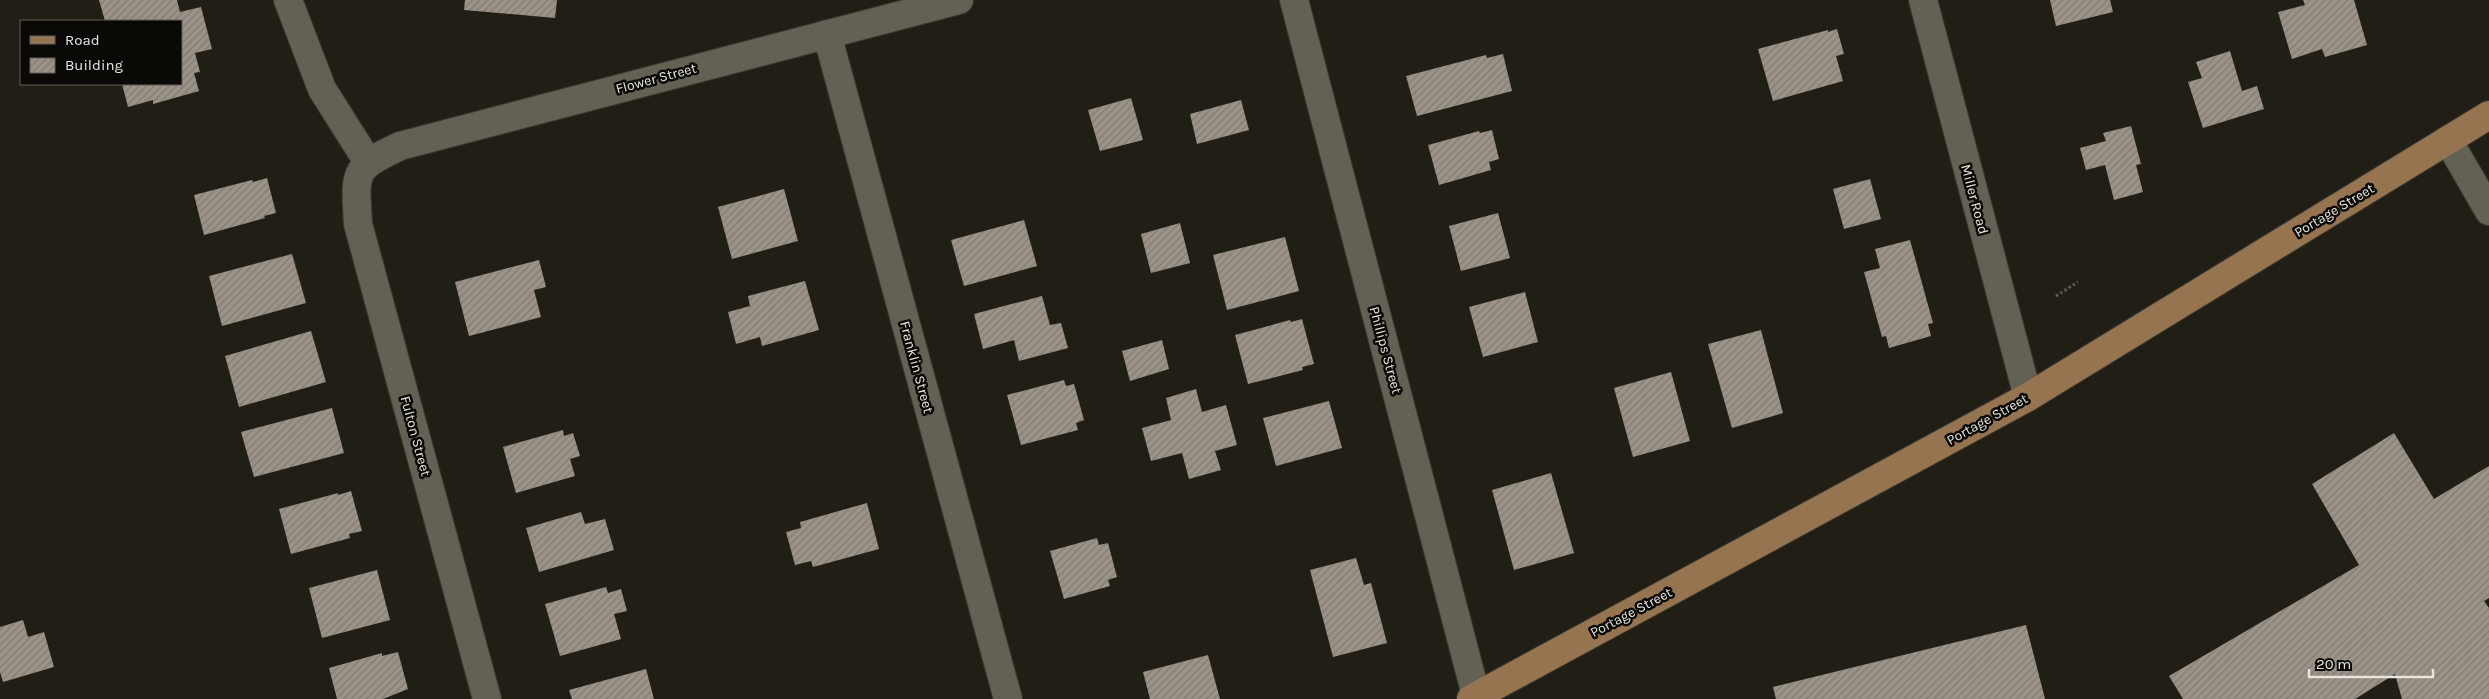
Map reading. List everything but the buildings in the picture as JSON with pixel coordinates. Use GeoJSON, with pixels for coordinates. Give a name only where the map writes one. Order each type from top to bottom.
{"type":"FeatureCollection","features":[{"type":"Feature","properties":{"kind":"main road","name":"Portage Street"},"geometry":{"type":"LineString","coordinates":[[1475,698],[2028,397],[2489,115]]}},
{"type":"Feature","properties":{"kind":"street"},"geometry":{"type":"LineString","coordinates":[[288,0],[322,90],[364,167]]}},
{"type":"Feature","properties":{"kind":"street","name":"Flower Street"},"geometry":{"type":"LineString","coordinates":[[364,167],[400,146],[959,0]]}},
{"type":"Feature","properties":{"kind":"street","name":"Phillips Street"},"geometry":{"type":"LineString","coordinates":[[1294,0],[1475,698]]}},
{"type":"Feature","properties":{"kind":"street","name":"Miller Road"},"geometry":{"type":"LineString","coordinates":[[1923,0],[2028,397]]}},
{"type":"Feature","properties":{"kind":"street","name":"Franklin Street"},"geometry":{"type":"LineString","coordinates":[[827,34],[1008,699]]}},
{"type":"Feature","properties":{"kind":"street"},"geometry":{"type":"LineString","coordinates":[[2448,140],[2489,211]]}},
{"type":"Feature","properties":{"kind":"street","name":"Fulton Street"},"geometry":{"type":"LineString","coordinates":[[364,167],[356,188],[358,224],[487,699]]}},
{"type":"Feature","properties":{"kind":"path"},"geometry":{"type":"LineString","coordinates":[[2056,296],[2078,282]]}}]}
